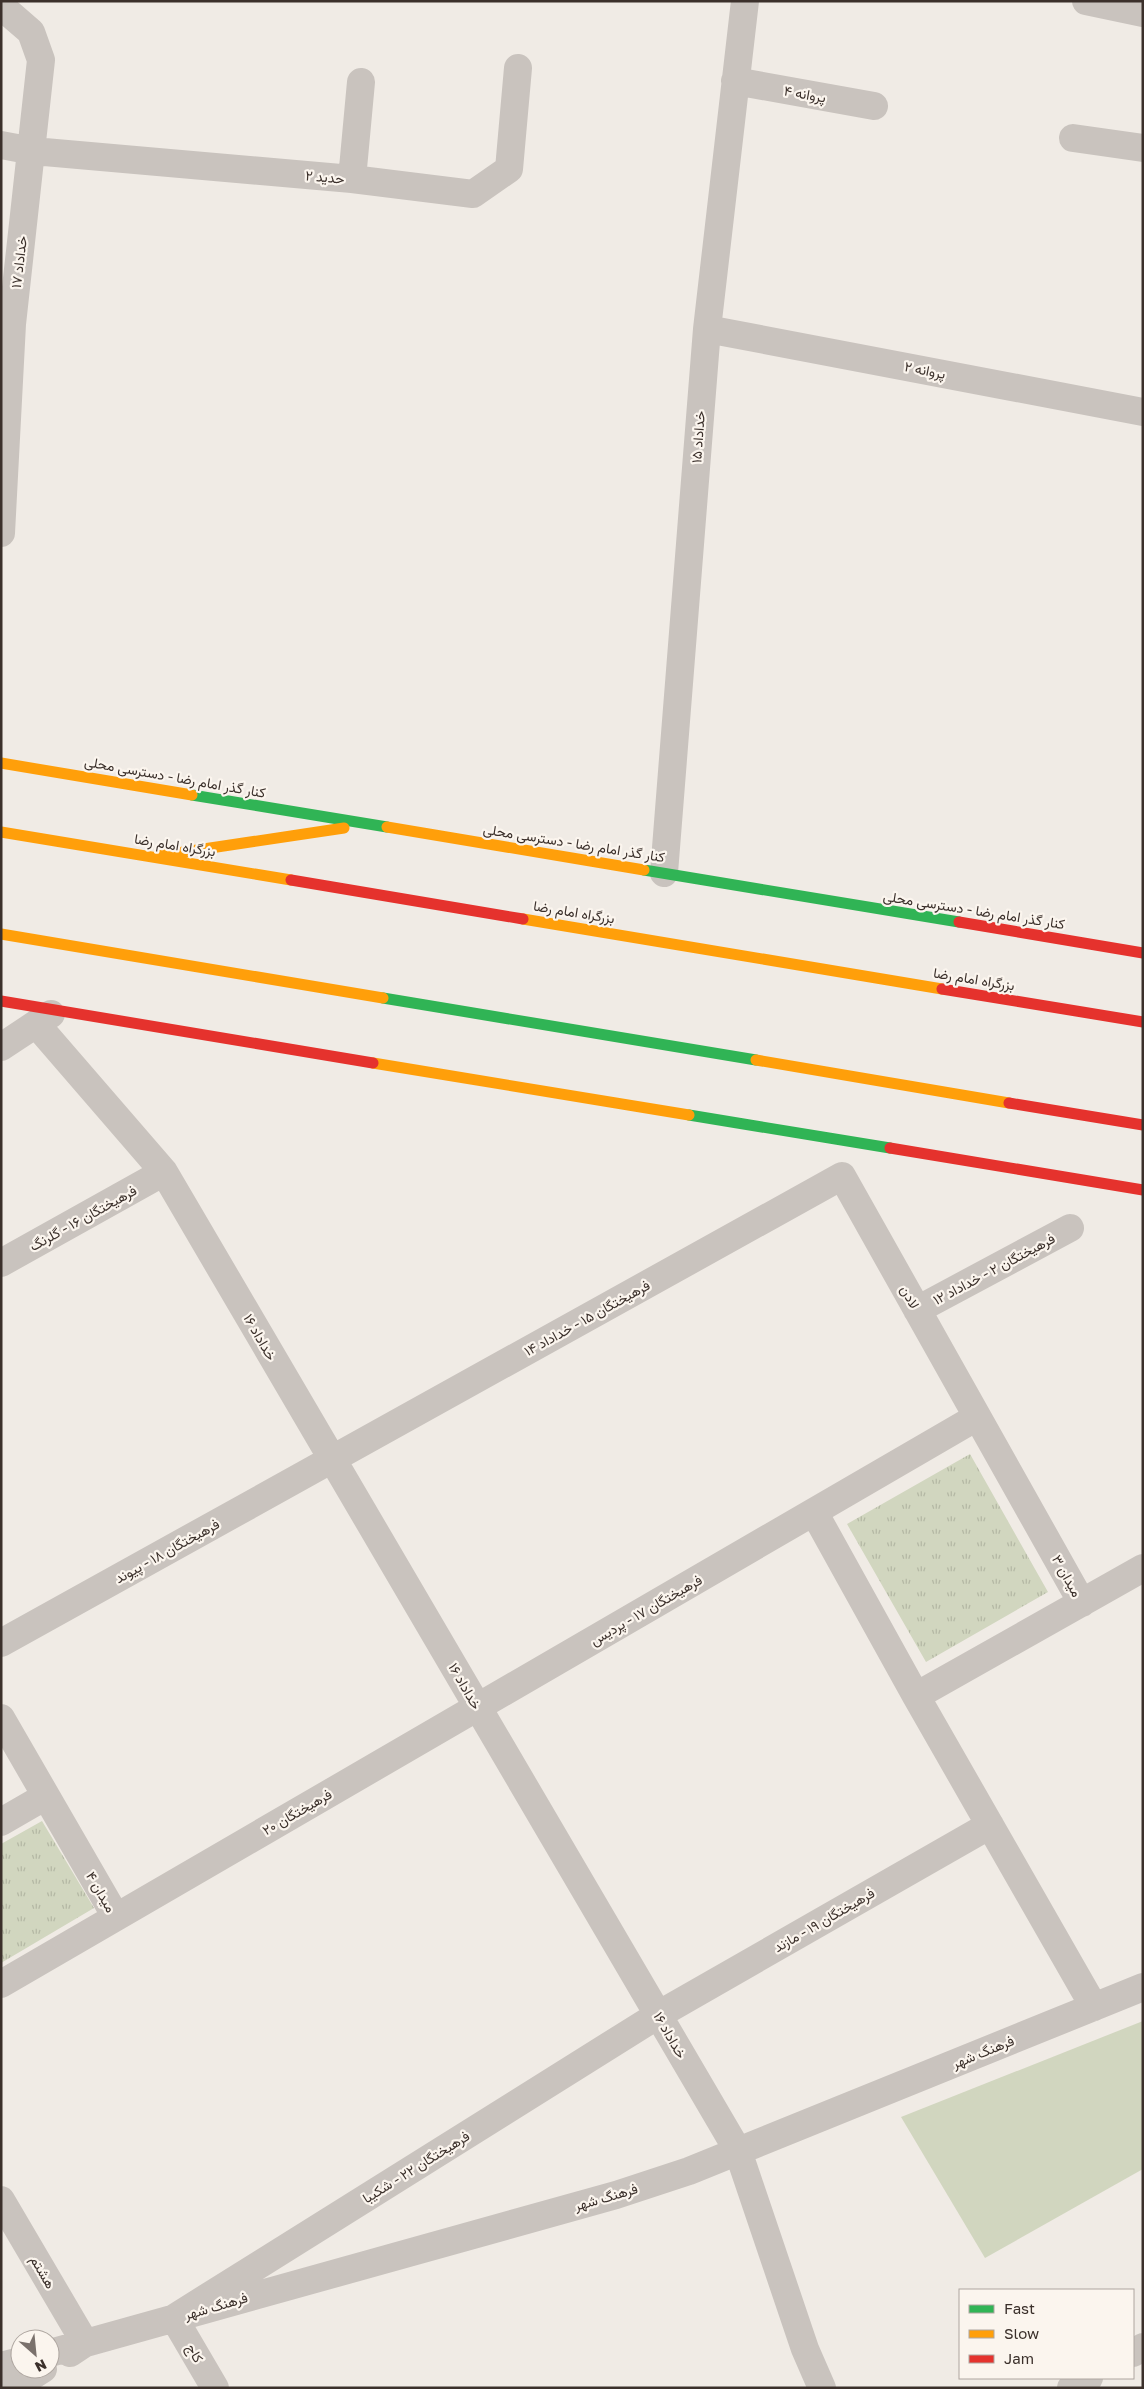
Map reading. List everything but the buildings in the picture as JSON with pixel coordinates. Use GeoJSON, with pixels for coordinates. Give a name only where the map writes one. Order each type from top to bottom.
{"type":"FeatureCollection","features":[{"type":"Feature","properties":{"kind":"main road","name":"کنار گذر امام رضا - دسترسی محلی"},"geometry":{"type":"LineString","coordinates":[[1,763],[1143,953]]}},
{"type":"Feature","properties":{"kind":"main road"},"geometry":{"type":"LineString","coordinates":[[151,856],[368,824]]}},
{"type":"Feature","properties":{"kind":"main road","name":"بزرگراه امام رضا"},"geometry":{"type":"LineString","coordinates":[[1,832],[1143,1022]]}},
{"type":"Feature","properties":{"kind":"main road"},"geometry":{"type":"LineString","coordinates":[[1,934],[1143,1124]]}},
{"type":"Feature","properties":{"kind":"main road"},"geometry":{"type":"LineString","coordinates":[[1,1001],[47,1018],[1142,1190]]}},
{"type":"Feature","properties":{"kind":"street","name":"خداداد ۱۵"},"geometry":{"type":"LineString","coordinates":[[664,873],[707,329],[745,1]]}},
{"type":"Feature","properties":{"kind":"street"},"geometry":{"type":"LineString","coordinates":[[1086,1],[1143,13]]}},
{"type":"Feature","properties":{"kind":"street","name":"خداداد ۱۷"},"geometry":{"type":"LineString","coordinates":[[1,6],[31,32],[41,60],[33,151],[6,324],[1,533]]}},
{"type":"Feature","properties":{"kind":"street","name":"حدید ۲"},"geometry":{"type":"LineString","coordinates":[[1,145],[33,151],[352,179],[473,194],[509,169],[518,68]]}},
{"type":"Feature","properties":{"kind":"street","name":"پروانه ۴"},"geometry":{"type":"LineString","coordinates":[[736,81],[874,106]]}},
{"type":"Feature","properties":{"kind":"street"},"geometry":{"type":"LineString","coordinates":[[352,179],[362,82]]}},
{"type":"Feature","properties":{"kind":"street"},"geometry":{"type":"LineString","coordinates":[[1073,138],[1143,148]]}},
{"type":"Feature","properties":{"kind":"street","name":"پروانه ۲"},"geometry":{"type":"LineString","coordinates":[[707,329],[1143,412]]}},
{"type":"Feature","properties":{"kind":"street"},"geometry":{"type":"LineString","coordinates":[[1,1047],[47,1018]]}},
{"type":"Feature","properties":{"kind":"street","name":"خداداد ۱۶"},"geometry":{"type":"LineString","coordinates":[[47,1018],[164,1172],[738,2151],[805,2349],[822,2388]]}},
{"type":"Feature","properties":{"kind":"street","name":"فرهیختگان ۱۶ - گلرنگ"},"geometry":{"type":"LineString","coordinates":[[1,1263],[164,1172]]}},
{"type":"Feature","properties":{"kind":"street","name":"فرهیختگان ۱۵ - خداداد ۱۴"},"geometry":{"type":"LineString","coordinates":[[332,1460],[842,1176]]}},
{"type":"Feature","properties":{"kind":"street","name":"لادن"},"geometry":{"type":"LineString","coordinates":[[842,1176],[977,1417]]}},
{"type":"Feature","properties":{"kind":"street","name":"فرهیختگان ۲ - خداداد ۱۲"},"geometry":{"type":"LineString","coordinates":[[917,1310],[1070,1228]]}},
{"type":"Feature","properties":{"kind":"street"},"geometry":{"type":"LineString","coordinates":[[977,1417],[814,1512],[916,1696],[1094,2007]]}},
{"type":"Feature","properties":{"kind":"street","name":"میدان ۳"},"geometry":{"type":"LineString","coordinates":[[916,1696],[1082,1603],[977,1417]]}},
{"type":"Feature","properties":{"kind":"street","name":"فرهیختگان ۱۸ - پیوند"},"geometry":{"type":"LineString","coordinates":[[1,1643],[332,1460]]}},
{"type":"Feature","properties":{"kind":"street","name":"فرهیختگان ۱۷ - پردیس"},"geometry":{"type":"LineString","coordinates":[[478,1707],[814,1512]]}},
{"type":"Feature","properties":{"kind":"street"},"geometry":{"type":"LineString","coordinates":[[1082,1603],[1143,1568]]}},
{"type":"Feature","properties":{"kind":"street","name":"فرهیختگان ۲۰"},"geometry":{"type":"LineString","coordinates":[[116,1917],[478,1707]]}},
{"type":"Feature","properties":{"kind":"street","name":"میدان ۴"},"geometry":{"type":"LineString","coordinates":[[1,1718],[116,1917],[1,1984]]}},
{"type":"Feature","properties":{"kind":"street"},"geometry":{"type":"LineString","coordinates":[[1,1822],[46,1796]]}},
{"type":"Feature","properties":{"kind":"street","name":"فرهیختگان ۱۹ - مازند"},"geometry":{"type":"LineString","coordinates":[[658,2015],[990,1825]]}},
{"type":"Feature","properties":{"kind":"street","name":"فرهنگ شهر"},"geometry":{"type":"LineString","coordinates":[[60,2349],[616,2195],[689,2171],[1143,1987]]}},
{"type":"Feature","properties":{"kind":"street","name":"فرهیختگان ۲۲ - شکیبا"},"geometry":{"type":"LineString","coordinates":[[174,2318],[658,2015]]}},
{"type":"Feature","properties":{"kind":"street","name":"هشتم"},"geometry":{"type":"LineString","coordinates":[[1,2200],[85,2343]]}},
{"type":"Feature","properties":{"kind":"street","name":"کاج"},"geometry":{"type":"LineString","coordinates":[[174,2318],[215,2388]]}},
{"type":"Feature","properties":{"kind":"street"},"geometry":{"type":"LineString","coordinates":[[60,2359],[85,2343]]}},
{"type":"Feature","properties":{"kind":"street"},"geometry":{"type":"LineString","coordinates":[[13,2388],[27,2379]]}},
{"type":"Feature","properties":{"kind":"street"},"geometry":{"type":"LineString","coordinates":[[1071,2388],[1086,2379]]}},
{"type":"Feature","properties":{"kind":"green space"},"geometry":{"type":"Polygon","coordinates":[[[970,1454],[1048,1592],[926,1662],[847,1524],[970,1454]]]}},
{"type":"Feature","properties":{"kind":"green space"},"geometry":{"type":"Polygon","coordinates":[[[42,1821],[94,1908],[1,1963],[1,1844],[42,1821]]]}},
{"type":"Feature","properties":{"kind":"green space"},"geometry":{"type":"Polygon","coordinates":[[[1143,2021],[1143,2169],[985,2258],[901,2117],[1143,2021]]]}},
{"type":"Feature","properties":{"kind":"traffic: fast"},"geometry":{"type":"LineString","coordinates":[[192,795],[387,827]]}},
{"type":"Feature","properties":{"kind":"traffic: fast"},"geometry":{"type":"LineString","coordinates":[[644,870],[959,922]]}},
{"type":"Feature","properties":{"kind":"traffic: fast"},"geometry":{"type":"LineString","coordinates":[[383,998],[756,1060]]}},
{"type":"Feature","properties":{"kind":"traffic: fast"},"geometry":{"type":"LineString","coordinates":[[689,1115],[890,1148]]}},
{"type":"Feature","properties":{"kind":"traffic: slow"},"geometry":{"type":"LineString","coordinates":[[1,763],[192,795]]}},
{"type":"Feature","properties":{"kind":"traffic: slow"},"geometry":{"type":"LineString","coordinates":[[387,827],[644,870]]}},
{"type":"Feature","properties":{"kind":"traffic: slow"},"geometry":{"type":"LineString","coordinates":[[157,856],[344,828]]}},
{"type":"Feature","properties":{"kind":"traffic: slow"},"geometry":{"type":"LineString","coordinates":[[1,832],[291,880]]}},
{"type":"Feature","properties":{"kind":"traffic: slow"},"geometry":{"type":"LineString","coordinates":[[523,919],[942,989]]}},
{"type":"Feature","properties":{"kind":"traffic: slow"},"geometry":{"type":"LineString","coordinates":[[1,934],[383,998]]}},
{"type":"Feature","properties":{"kind":"traffic: slow"},"geometry":{"type":"LineString","coordinates":[[756,1060],[1009,1103]]}},
{"type":"Feature","properties":{"kind":"traffic: slow"},"geometry":{"type":"LineString","coordinates":[[373,1063],[689,1115]]}},
{"type":"Feature","properties":{"kind":"traffic: jam"},"geometry":{"type":"LineString","coordinates":[[291,880],[523,919]]}},
{"type":"Feature","properties":{"kind":"traffic: jam"},"geometry":{"type":"LineString","coordinates":[[959,922],[1143,953]]}},
{"type":"Feature","properties":{"kind":"traffic: jam"},"geometry":{"type":"LineString","coordinates":[[942,989],[1143,1022]]}},
{"type":"Feature","properties":{"kind":"traffic: jam"},"geometry":{"type":"LineString","coordinates":[[1,1001],[373,1063]]}},
{"type":"Feature","properties":{"kind":"traffic: jam"},"geometry":{"type":"LineString","coordinates":[[1009,1103],[1143,1125]]}},
{"type":"Feature","properties":{"kind":"traffic: jam"},"geometry":{"type":"LineString","coordinates":[[890,1148],[1143,1190]]}}]}
